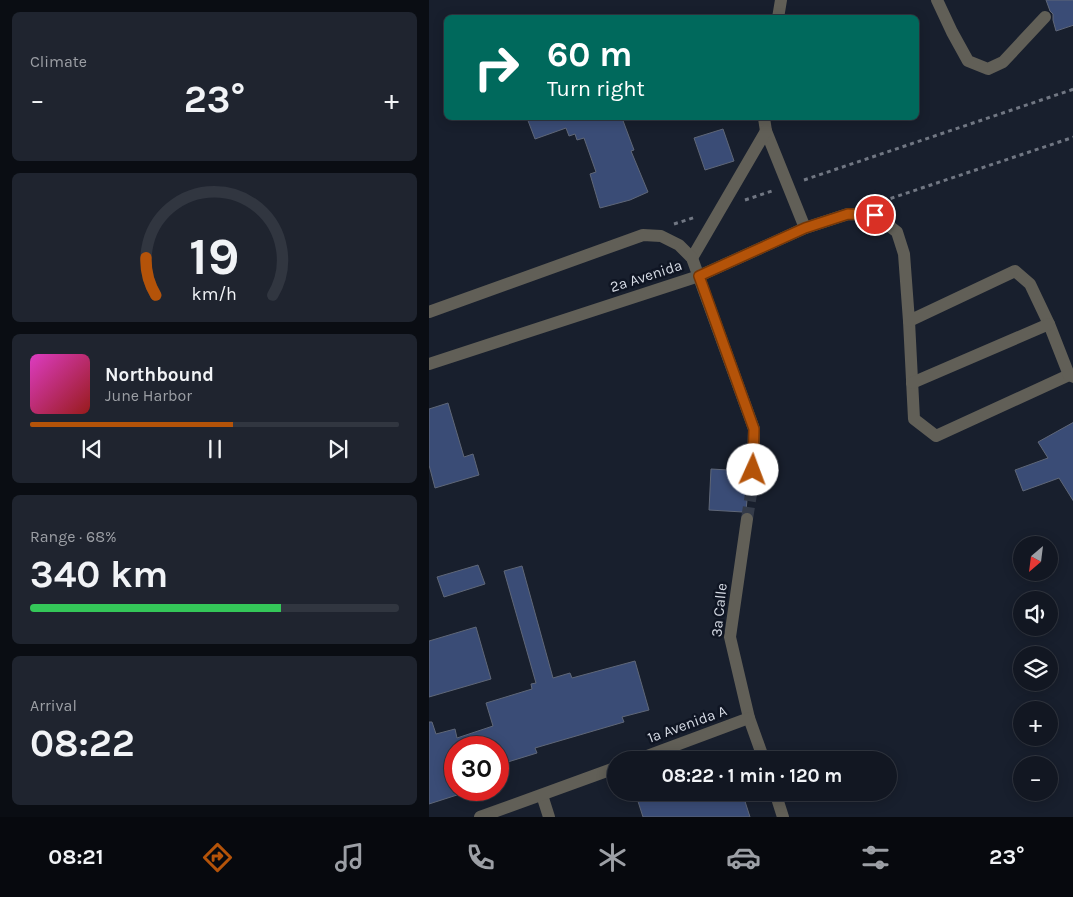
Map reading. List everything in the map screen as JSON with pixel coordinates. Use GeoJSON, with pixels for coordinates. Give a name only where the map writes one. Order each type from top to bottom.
{"type":"FeatureCollection","features":[{"type":"Feature","properties":{"kind":"street"},"geometry":{"type":"LineString","coordinates":[[778,15],[781,0]]}},
{"type":"Feature","properties":{"kind":"street"},"geometry":{"type":"LineString","coordinates":[[937,0],[968,61],[988,69],[1003,62],[1045,17]]}},
{"type":"Feature","properties":{"kind":"street"},"geometry":{"type":"LineString","coordinates":[[764,120],[766,131],[805,228]]}},
{"type":"Feature","properties":{"kind":"street"},"geometry":{"type":"LineString","coordinates":[[692,258],[766,131]]}},
{"type":"Feature","properties":{"kind":"street"},"geometry":{"type":"LineString","coordinates":[[753,470],[754,429],[699,276],[805,228],[848,214],[875,215],[897,232],[904,254],[914,420],[936,436],[1071,376],[1030,284],[1015,271],[909,321]]}},
{"type":"Feature","properties":{"kind":"street","name":"2a Avenida"},"geometry":{"type":"LineString","coordinates":[[429,312],[643,235],[661,236],[679,245],[692,258],[699,276],[429,364]]}},
{"type":"Feature","properties":{"kind":"street"},"geometry":{"type":"LineString","coordinates":[[912,383],[1049,324]]}},
{"type":"Feature","properties":{"kind":"street","name":"3a Calle"},"geometry":{"type":"LineString","coordinates":[[747,519],[730,637],[749,718],[761,751]]}},
{"type":"Feature","properties":{"kind":"street","name":"1a Avenida A"},"geometry":{"type":"LineString","coordinates":[[660,751],[749,718]]}},
{"type":"Feature","properties":{"kind":"street"},"geometry":{"type":"LineString","coordinates":[[480,817],[607,771]]}},
{"type":"Feature","properties":{"kind":"street"},"geometry":{"type":"LineString","coordinates":[[542,795],[549,817]]}},
{"type":"Feature","properties":{"kind":"street"},"geometry":{"type":"LineString","coordinates":[[778,801],[783,817]]}},
{"type":"Feature","properties":{"kind":"path"},"geometry":{"type":"LineString","coordinates":[[802,181],[1073,89]]}},
{"type":"Feature","properties":{"kind":"path"},"geometry":{"type":"LineString","coordinates":[[879,203],[1073,137]]}},
{"type":"Feature","properties":{"kind":"path"},"geometry":{"type":"LineString","coordinates":[[736,203],[774,191]]}},
{"type":"Feature","properties":{"kind":"path"},"geometry":{"type":"LineString","coordinates":[[671,225],[699,216]]}},
{"type":"Feature","properties":{"kind":"building"},"geometry":{"type":"Polygon","coordinates":[[[1046,0],[1074,0],[1074,25],[1056,31],[1053,14],[1046,0]]]}},
{"type":"Feature","properties":{"kind":"building"},"geometry":{"type":"Polygon","coordinates":[[[528,120],[623,120],[634,150],[631,151],[648,192],[630,200],[600,208],[590,174],[596,172],[584,138],[577,140],[575,134],[569,136],[566,128],[535,139],[528,120]]]}},
{"type":"Feature","properties":{"kind":"building"},"geometry":{"type":"Polygon","coordinates":[[[723,129],[734,161],[705,170],[694,138],[723,129]]]}},
{"type":"Feature","properties":{"kind":"building"},"geometry":{"type":"Polygon","coordinates":[[[448,403],[464,457],[473,454],[479,475],[435,488],[429,465],[429,409],[448,403]]]}},
{"type":"Feature","properties":{"kind":"building"},"geometry":{"type":"Polygon","coordinates":[[[1074,422],[1074,502],[1059,478],[1023,491],[1015,470],[1048,458],[1038,442],[1074,422]]]}},
{"type":"Feature","properties":{"kind":"building"},"geometry":{"type":"Polygon","coordinates":[[[711,469],[745,471],[749,477],[746,511],[709,510],[711,469]]]}},
{"type":"Feature","properties":{"kind":"building"},"geometry":{"type":"Polygon","coordinates":[[[478,565],[485,584],[444,597],[437,577],[478,565]]]}},
{"type":"Feature","properties":{"kind":"building"},"geometry":{"type":"Polygon","coordinates":[[[522,566],[553,678],[570,673],[572,678],[635,661],[649,710],[622,717],[624,722],[535,748],[537,753],[509,762],[509,736],[463,736],[493,726],[486,703],[532,689],[531,684],[536,683],[504,571],[522,566]]]}},
{"type":"Feature","properties":{"kind":"building"},"geometry":{"type":"Polygon","coordinates":[[[476,627],[491,679],[429,697],[429,641],[476,627]]]}},
{"type":"Feature","properties":{"kind":"building"},"geometry":{"type":"Polygon","coordinates":[[[429,722],[432,722],[436,734],[455,729],[457,736],[444,736],[444,799],[429,804],[429,722]]]}},
{"type":"Feature","properties":{"kind":"building"},"geometry":{"type":"Polygon","coordinates":[[[638,801],[745,801],[750,817],[643,817],[638,801]]]}},
{"type":"Feature","properties":{"kind":"tunnel"},"geometry":{"type":"LineString","coordinates":[[747,519],[753,470]]}},
{"type":"Feature","properties":{"kind":"route"},"geometry":{"type":"LineString","coordinates":[[753,470],[754,429],[699,276],[805,228],[848,214],[875,215]]}}]}
